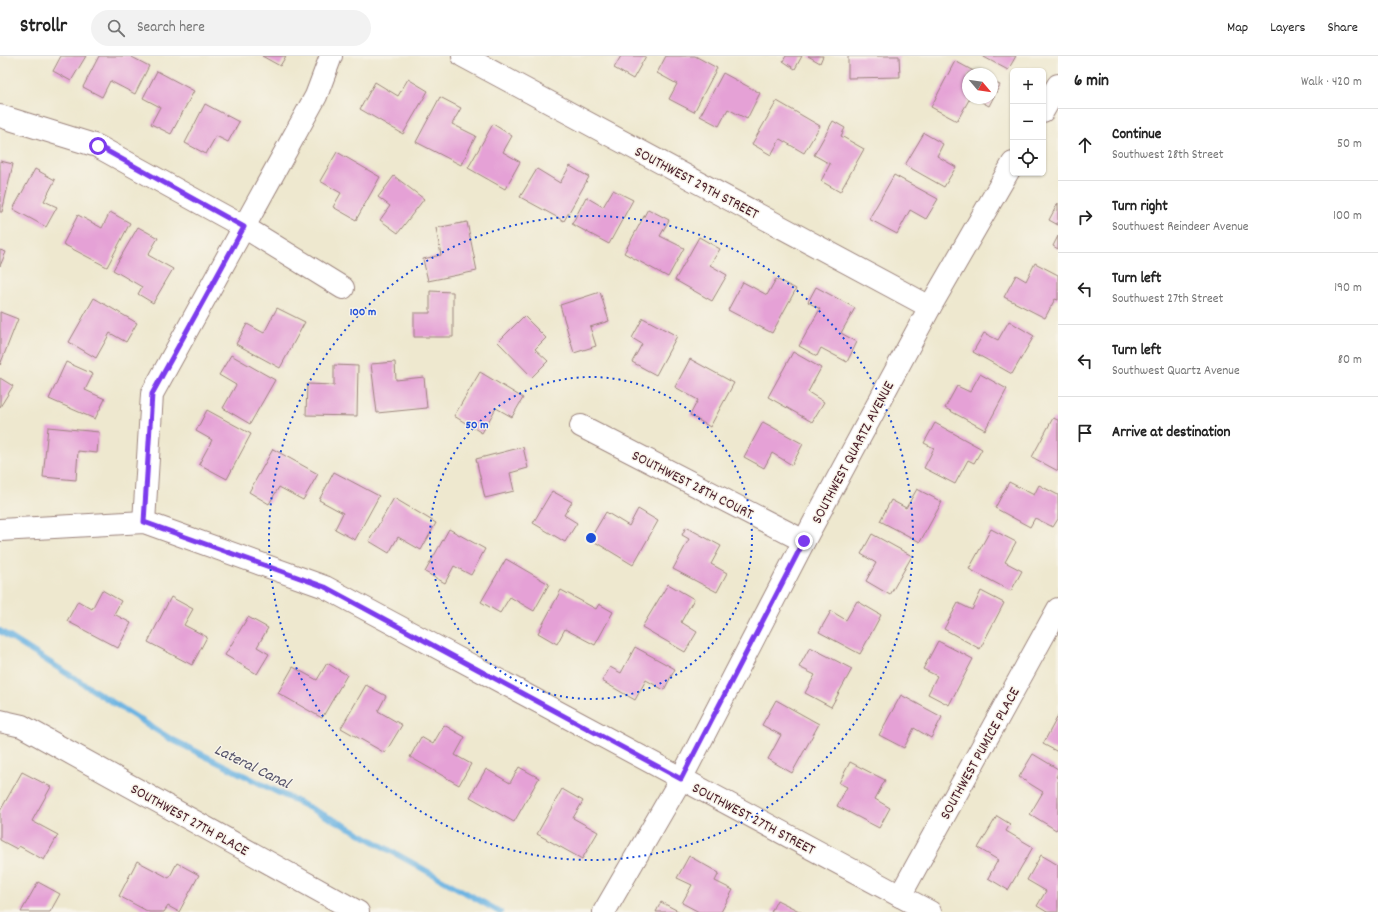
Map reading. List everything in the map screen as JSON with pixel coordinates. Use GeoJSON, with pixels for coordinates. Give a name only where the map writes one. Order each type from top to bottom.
{"type":"FeatureCollection","features":[{"type":"Feature","properties":{"kind":"street"},"geometry":{"type":"LineString","coordinates":[[144,522],[152,394],[316,96],[331,56]]}},
{"type":"Feature","properties":{"kind":"street","name":"SOUTHWEST 29TH STREET"},"geometry":{"type":"LineString","coordinates":[[463,56],[930,307]]}},
{"type":"Feature","properties":{"kind":"street"},"geometry":{"type":"LineString","coordinates":[[1046,106],[1058,85]]}},
{"type":"Feature","properties":{"kind":"street"},"geometry":{"type":"LineString","coordinates":[[0,116],[98,146],[244,227],[343,288]]}},
{"type":"Feature","properties":{"kind":"street","name":"SOUTHWEST QUARTZ AVENUE"},"geometry":{"type":"LineString","coordinates":[[604,912],[681,779],[804,541],[930,307],[1010,168]]}},
{"type":"Feature","properties":{"kind":"street","name":"SOUTHWEST 28TH COURT"},"geometry":{"type":"LineString","coordinates":[[581,426],[804,541]]}},
{"type":"Feature","properties":{"kind":"street","name":"SOUTHWEST 27TH STREET"},"geometry":{"type":"LineString","coordinates":[[0,530],[144,522],[325,587],[930,912]]}},
{"type":"Feature","properties":{"kind":"street","name":"SOUTHWEST PUMICE PLACE"},"geometry":{"type":"LineString","coordinates":[[900,896],[1058,609]]}},
{"type":"Feature","properties":{"kind":"street","name":"SOUTHWEST 27TH PLACE"},"geometry":{"type":"LineString","coordinates":[[0,720],[22,726],[358,912]]}},
{"type":"Feature","properties":{"kind":"building"},"geometry":{"type":"Polygon","coordinates":[[[61,56],[86,56],[71,81],[53,71],[61,56]]]}},
{"type":"Feature","properties":{"kind":"building"},"geometry":{"type":"Polygon","coordinates":[[[99,56],[130,56],[149,66],[135,94],[110,81],[102,97],[83,87],[99,56]]]}},
{"type":"Feature","properties":{"kind":"building"},"geometry":{"type":"Polygon","coordinates":[[[262,56],[286,56],[280,66],[262,56]]]}},
{"type":"Feature","properties":{"kind":"building"},"geometry":{"type":"Polygon","coordinates":[[[621,56],[646,56],[633,79],[614,68],[621,56]]]}},
{"type":"Feature","properties":{"kind":"building"},"geometry":{"type":"Polygon","coordinates":[[[666,56],[695,56],[717,68],[694,112],[669,99],[677,84],[657,73],[666,56]]]}},
{"type":"Feature","properties":{"kind":"building"},"geometry":{"type":"Polygon","coordinates":[[[786,56],[802,56],[795,69],[783,61],[786,56]]]}},
{"type":"Feature","properties":{"kind":"building"},"geometry":{"type":"Polygon","coordinates":[[[808,56],[823,56],[820,63],[808,56]]]}},
{"type":"Feature","properties":{"kind":"building"},"geometry":{"type":"Polygon","coordinates":[[[848,56],[899,56],[900,77],[848,78],[848,56]]]}},
{"type":"Feature","properties":{"kind":"building"},"geometry":{"type":"Polygon","coordinates":[[[982,56],[1016,56],[1008,70],[982,56]]]}},
{"type":"Feature","properties":{"kind":"building"},"geometry":{"type":"Polygon","coordinates":[[[955,61],[968,68],[962,68],[962,104],[967,104],[957,121],[931,107],[955,61]]]}},
{"type":"Feature","properties":{"kind":"building"},"geometry":{"type":"Polygon","coordinates":[[[157,71],[194,91],[171,134],[151,124],[160,107],[143,98],[157,71]]]}},
{"type":"Feature","properties":{"kind":"building"},"geometry":{"type":"Polygon","coordinates":[[[723,73],[760,93],[747,119],[728,109],[719,126],[700,116],[723,73]]]}},
{"type":"Feature","properties":{"kind":"building"},"geometry":{"type":"Polygon","coordinates":[[[408,79],[428,91],[403,134],[360,109],[375,82],[398,96],[408,79]]]}},
{"type":"Feature","properties":{"kind":"building"},"geometry":{"type":"Polygon","coordinates":[[[440,97],[461,108],[452,124],[476,136],[461,165],[416,142],[440,97]]]}},
{"type":"Feature","properties":{"kind":"building"},"geometry":{"type":"Polygon","coordinates":[[[777,101],[820,126],[804,153],[780,139],[771,155],[752,144],[777,101]]]}},
{"type":"Feature","properties":{"kind":"building"},"geometry":{"type":"Polygon","coordinates":[[[205,104],[239,122],[228,142],[216,136],[206,154],[185,143],[205,104]]]}},
{"type":"Feature","properties":{"kind":"building"},"geometry":{"type":"Polygon","coordinates":[[[833,121],[845,128],[841,136],[864,149],[840,192],[821,181],[830,164],[814,155],[833,121]]]}},
{"type":"Feature","properties":{"kind":"building"},"geometry":{"type":"Polygon","coordinates":[[[493,124],[512,136],[503,152],[520,162],[505,189],[468,168],[493,124]]]}},
{"type":"Feature","properties":{"kind":"building"},"geometry":{"type":"Polygon","coordinates":[[[924,133],[943,144],[937,156],[956,167],[944,187],[905,165],[924,133]]]}},
{"type":"Feature","properties":{"kind":"building"},"geometry":{"type":"Polygon","coordinates":[[[337,152],[380,177],[356,220],[333,207],[341,193],[320,181],[337,152]]]}},
{"type":"Feature","properties":{"kind":"building"},"geometry":{"type":"Polygon","coordinates":[[[0,161],[13,164],[2,212],[0,212],[0,161]]]}},
{"type":"Feature","properties":{"kind":"building"},"geometry":{"type":"Polygon","coordinates":[[[570,166],[589,177],[564,221],[520,197],[537,169],[560,183],[570,166]]]}},
{"type":"Feature","properties":{"kind":"building"},"geometry":{"type":"Polygon","coordinates":[[[35,169],[55,180],[44,201],[57,207],[46,227],[13,209],[35,169]]]}},
{"type":"Feature","properties":{"kind":"building"},"geometry":{"type":"Polygon","coordinates":[[[894,175],[938,199],[926,219],[910,210],[897,234],[869,219],[894,175]]]}},
{"type":"Feature","properties":{"kind":"building"},"geometry":{"type":"Polygon","coordinates":[[[394,176],[424,199],[398,233],[380,220],[390,206],[378,197],[394,176]]]}},
{"type":"Feature","properties":{"kind":"building"},"geometry":{"type":"Polygon","coordinates":[[[613,190],[633,200],[609,244],[572,224],[586,197],[603,207],[613,190]]]}},
{"type":"Feature","properties":{"kind":"building"},"geometry":{"type":"Polygon","coordinates":[[[1058,203],[1058,225],[1049,220],[1058,203]]]}},
{"type":"Feature","properties":{"kind":"building"},"geometry":{"type":"Polygon","coordinates":[[[648,209],[669,220],[660,236],[684,248],[668,277],[624,253],[648,209]]]}},
{"type":"Feature","properties":{"kind":"building"},"geometry":{"type":"Polygon","coordinates":[[[110,212],[130,223],[107,267],[63,244],[78,215],[102,228],[110,212]]]}},
{"type":"Feature","properties":{"kind":"building"},"geometry":{"type":"Polygon","coordinates":[[[467,222],[477,271],[428,281],[423,259],[441,255],[436,228],[467,222]]]}},
{"type":"Feature","properties":{"kind":"building"},"geometry":{"type":"Polygon","coordinates":[[[138,227],[158,238],[148,255],[173,269],[153,303],[138,294],[142,287],[113,270],[138,227]]]}},
{"type":"Feature","properties":{"kind":"building"},"geometry":{"type":"Polygon","coordinates":[[[1058,236],[1058,249],[1053,246],[1058,236]]]}},
{"type":"Feature","properties":{"kind":"building"},"geometry":{"type":"Polygon","coordinates":[[[699,237],[720,249],[710,265],[727,275],[712,301],[675,280],[699,237]]]}},
{"type":"Feature","properties":{"kind":"building"},"geometry":{"type":"Polygon","coordinates":[[[0,250],[6,252],[0,266],[0,250]]]}},
{"type":"Feature","properties":{"kind":"building"},"geometry":{"type":"Polygon","coordinates":[[[1035,263],[1058,275],[1058,300],[1055,299],[1045,318],[1004,297],[1016,275],[1026,281],[1035,263]]]}},
{"type":"Feature","properties":{"kind":"building"},"geometry":{"type":"Polygon","coordinates":[[[776,279],[796,289],[772,333],[728,310],[743,282],[767,295],[776,279]]]}},
{"type":"Feature","properties":{"kind":"building"},"geometry":{"type":"Polygon","coordinates":[[[816,287],[855,308],[841,333],[857,342],[847,362],[821,348],[817,356],[799,346],[820,309],[808,302],[816,287]]]}},
{"type":"Feature","properties":{"kind":"building"},"geometry":{"type":"Polygon","coordinates":[[[430,291],[453,292],[453,337],[414,337],[414,313],[430,313],[430,291]]]}},
{"type":"Feature","properties":{"kind":"building"},"geometry":{"type":"Polygon","coordinates":[[[600,292],[609,321],[590,327],[596,346],[574,353],[560,305],[600,292]]]}},
{"type":"Feature","properties":{"kind":"building"},"geometry":{"type":"Polygon","coordinates":[[[94,298],[137,323],[126,342],[110,333],[96,358],[69,342],[94,298]]]}},
{"type":"Feature","properties":{"kind":"building"},"geometry":{"type":"Polygon","coordinates":[[[277,308],[305,322],[280,368],[236,344],[247,324],[264,333],[277,308]]]}},
{"type":"Feature","properties":{"kind":"building"},"geometry":{"type":"Polygon","coordinates":[[[0,312],[18,319],[0,365],[0,312]]]}},
{"type":"Feature","properties":{"kind":"building"},"geometry":{"type":"Polygon","coordinates":[[[524,316],[546,338],[535,349],[548,361],[532,377],[498,342],[524,316]]]}},
{"type":"Feature","properties":{"kind":"building"},"geometry":{"type":"Polygon","coordinates":[[[643,318],[677,336],[656,375],[632,362],[642,344],[632,338],[643,318]]]}},
{"type":"Feature","properties":{"kind":"building"},"geometry":{"type":"Polygon","coordinates":[[[1009,321],[1034,336],[1012,374],[973,352],[984,333],[998,340],[1009,321]]]}},
{"type":"Feature","properties":{"kind":"building"},"geometry":{"type":"Polygon","coordinates":[[[793,352],[821,368],[808,392],[824,402],[812,422],[768,397],[793,352]]]}},
{"type":"Feature","properties":{"kind":"building"},"geometry":{"type":"Polygon","coordinates":[[[231,355],[275,380],[250,424],[223,408],[236,385],[219,375],[231,355]]]}},
{"type":"Feature","properties":{"kind":"building"},"geometry":{"type":"Polygon","coordinates":[[[690,359],[734,383],[710,427],[690,415],[698,400],[675,387],[690,359]]]}},
{"type":"Feature","properties":{"kind":"building"},"geometry":{"type":"Polygon","coordinates":[[[66,362],[93,374],[85,390],[105,399],[95,419],[49,399],[66,362]]]}},
{"type":"Feature","properties":{"kind":"building"},"geometry":{"type":"Polygon","coordinates":[[[395,362],[396,380],[424,377],[427,408],[377,413],[371,364],[395,362]]]}},
{"type":"Feature","properties":{"kind":"building"},"geometry":{"type":"Polygon","coordinates":[[[334,365],[358,366],[357,416],[306,415],[307,384],[334,385],[334,365]]]}},
{"type":"Feature","properties":{"kind":"building"},"geometry":{"type":"Polygon","coordinates":[[[480,372],[523,398],[512,417],[496,408],[482,433],[454,416],[480,372]]]}},
{"type":"Feature","properties":{"kind":"building"},"geometry":{"type":"Polygon","coordinates":[[[980,374],[1007,389],[985,430],[945,408],[957,386],[970,392],[980,374]]]}},
{"type":"Feature","properties":{"kind":"building"},"geometry":{"type":"Polygon","coordinates":[[[0,378],[13,386],[0,407],[0,378]]]}},
{"type":"Feature","properties":{"kind":"building"},"geometry":{"type":"Polygon","coordinates":[[[207,410],[251,434],[227,479],[199,464],[212,440],[196,431],[207,410]]]}},
{"type":"Feature","properties":{"kind":"building"},"geometry":{"type":"Polygon","coordinates":[[[1053,418],[1058,420],[1058,471],[1032,457],[1053,418]]]}},
{"type":"Feature","properties":{"kind":"building"},"geometry":{"type":"Polygon","coordinates":[[[763,422],[803,444],[792,465],[772,453],[764,468],[744,457],[763,422]]]}},
{"type":"Feature","properties":{"kind":"building"},"geometry":{"type":"Polygon","coordinates":[[[935,423],[982,449],[974,463],[968,460],[955,484],[924,468],[934,448],[924,443],[935,423]]]}},
{"type":"Feature","properties":{"kind":"building"},"geometry":{"type":"Polygon","coordinates":[[[48,427],[99,432],[97,453],[78,451],[76,480],[43,477],[48,427]]]}},
{"type":"Feature","properties":{"kind":"building"},"geometry":{"type":"Polygon","coordinates":[[[523,447],[528,468],[510,473],[514,491],[485,498],[476,459],[523,447]]]}},
{"type":"Feature","properties":{"kind":"building"},"geometry":{"type":"Polygon","coordinates":[[[273,449],[318,474],[303,500],[279,487],[269,504],[249,492],[273,449]]]}},
{"type":"Feature","properties":{"kind":"building"},"geometry":{"type":"Polygon","coordinates":[[[334,472],[379,496],[355,540],[335,529],[343,513],[319,500],[334,472]]]}},
{"type":"Feature","properties":{"kind":"building"},"geometry":{"type":"Polygon","coordinates":[[[1009,482],[1034,495],[1039,485],[1058,495],[1058,519],[1053,527],[1035,518],[1030,527],[995,508],[1009,482]]]}},
{"type":"Feature","properties":{"kind":"building"},"geometry":{"type":"Polygon","coordinates":[[[917,489],[942,502],[920,542],[880,521],[891,500],[906,508],[917,489]]]}},
{"type":"Feature","properties":{"kind":"building"},"geometry":{"type":"Polygon","coordinates":[[[552,491],[572,502],[564,515],[577,523],[565,542],[533,523],[552,491]]]}},
{"type":"Feature","properties":{"kind":"building"},"geometry":{"type":"Polygon","coordinates":[[[394,498],[436,523],[421,550],[398,537],[389,553],[369,541],[394,498]]]}},
{"type":"Feature","properties":{"kind":"building"},"geometry":{"type":"Polygon","coordinates":[[[638,509],[658,521],[633,565],[590,539],[606,512],[629,526],[638,509]]]}},
{"type":"Feature","properties":{"kind":"building"},"geometry":{"type":"Polygon","coordinates":[[[686,527],[721,546],[711,564],[727,573],[717,592],[673,569],[689,539],[682,535],[686,527]]]}},
{"type":"Feature","properties":{"kind":"building"},"geometry":{"type":"Polygon","coordinates":[[[449,529],[485,549],[471,575],[454,566],[445,583],[425,572],[449,529]]]}},
{"type":"Feature","properties":{"kind":"building"},"geometry":{"type":"Polygon","coordinates":[[[991,529],[1016,542],[1005,562],[1022,571],[1011,591],[969,569],[991,529]]]}},
{"type":"Feature","properties":{"kind":"building"},"geometry":{"type":"Polygon","coordinates":[[[872,534],[912,556],[890,595],[866,581],[876,563],[861,554],[872,534]]]}},
{"type":"Feature","properties":{"kind":"building"},"geometry":{"type":"Polygon","coordinates":[[[506,559],[549,584],[534,611],[510,597],[500,613],[481,602],[506,559]]]}},
{"type":"Feature","properties":{"kind":"building"},"geometry":{"type":"Polygon","coordinates":[[[668,584],[694,599],[681,622],[697,632],[685,652],[642,627],[668,584]]]}},
{"type":"Feature","properties":{"kind":"building"},"geometry":{"type":"Polygon","coordinates":[[[102,590],[121,601],[114,614],[131,623],[118,648],[67,621],[78,601],[92,609],[102,590]]]}},
{"type":"Feature","properties":{"kind":"building"},"geometry":{"type":"Polygon","coordinates":[[[561,590],[596,609],[599,604],[613,612],[595,645],[565,629],[557,644],[538,633],[561,590]]]}},
{"type":"Feature","properties":{"kind":"building"},"geometry":{"type":"Polygon","coordinates":[[[981,591],[1004,603],[980,649],[944,629],[958,603],[972,610],[981,591]]]}},
{"type":"Feature","properties":{"kind":"building"},"geometry":{"type":"Polygon","coordinates":[[[171,597],[193,609],[184,625],[207,637],[192,665],[148,642],[171,597]]]}},
{"type":"Feature","properties":{"kind":"building"},"geometry":{"type":"Polygon","coordinates":[[[857,601],[881,615],[860,654],[819,632],[831,611],[846,620],[857,601]]]}},
{"type":"Feature","properties":{"kind":"building"},"geometry":{"type":"Polygon","coordinates":[[[248,617],[268,628],[257,647],[269,654],[257,674],[225,655],[248,617]]]}},
{"type":"Feature","properties":{"kind":"building"},"geometry":{"type":"Polygon","coordinates":[[[938,641],[973,659],[949,705],[928,694],[937,676],[923,669],[938,641]]]}},
{"type":"Feature","properties":{"kind":"building"},"geometry":{"type":"Polygon","coordinates":[[[635,647],[675,669],[664,690],[646,680],[635,700],[602,681],[610,667],[621,673],[635,647]]]}},
{"type":"Feature","properties":{"kind":"building"},"geometry":{"type":"Polygon","coordinates":[[[810,647],[852,669],[831,707],[805,693],[815,675],[799,667],[810,647]]]}},
{"type":"Feature","properties":{"kind":"building"},"geometry":{"type":"Polygon","coordinates":[[[327,663],[347,675],[322,718],[278,693],[293,667],[317,680],[327,663]]]}},
{"type":"Feature","properties":{"kind":"building"},"geometry":{"type":"Polygon","coordinates":[[[366,685],[386,696],[378,711],[402,725],[385,753],[341,728],[366,685]]]}},
{"type":"Feature","properties":{"kind":"building"},"geometry":{"type":"Polygon","coordinates":[[[901,695],[942,717],[931,738],[914,728],[904,748],[879,735],[901,695]]]}},
{"type":"Feature","properties":{"kind":"building"},"geometry":{"type":"Polygon","coordinates":[[[776,700],[819,724],[792,773],[768,759],[781,735],[762,725],[776,700]]]}},
{"type":"Feature","properties":{"kind":"building"},"geometry":{"type":"Polygon","coordinates":[[[1058,716],[1058,752],[1043,744],[1058,716]]]}},
{"type":"Feature","properties":{"kind":"building"},"geometry":{"type":"Polygon","coordinates":[[[444,725],[465,737],[455,755],[471,764],[459,785],[410,757],[421,737],[433,744],[444,725]]]}},
{"type":"Feature","properties":{"kind":"building"},"geometry":{"type":"Polygon","coordinates":[[[1033,754],[1058,769],[1056,777],[1058,778],[1058,827],[1056,830],[1030,814],[1043,792],[1019,777],[1033,754]]]}},
{"type":"Feature","properties":{"kind":"building"},"geometry":{"type":"Polygon","coordinates":[[[850,762],[885,780],[875,799],[890,808],[879,828],[837,806],[847,787],[839,783],[850,762]]]}},
{"type":"Feature","properties":{"kind":"building"},"geometry":{"type":"Polygon","coordinates":[[[519,767],[539,778],[514,822],[470,797],[486,769],[510,783],[519,767]]]}},
{"type":"Feature","properties":{"kind":"building"},"geometry":{"type":"Polygon","coordinates":[[[22,772],[51,787],[32,821],[58,835],[44,860],[19,846],[17,849],[0,840],[0,811],[22,772]]]}},
{"type":"Feature","properties":{"kind":"building"},"geometry":{"type":"Polygon","coordinates":[[[562,789],[583,801],[573,818],[598,832],[582,859],[537,834],[562,789]]]}},
{"type":"Feature","properties":{"kind":"building"},"geometry":{"type":"Polygon","coordinates":[[[997,816],[1010,824],[1006,831],[1033,847],[1008,890],[988,878],[998,860],[978,848],[997,816]]]}},
{"type":"Feature","properties":{"kind":"building"},"geometry":{"type":"Polygon","coordinates":[[[1041,855],[1058,865],[1058,912],[1047,912],[1037,906],[1046,891],[1027,880],[1041,855]]]}},
{"type":"Feature","properties":{"kind":"building"},"geometry":{"type":"Polygon","coordinates":[[[689,856],[719,873],[715,881],[733,890],[721,912],[699,912],[682,903],[692,885],[677,878],[689,856]]]}},
{"type":"Feature","properties":{"kind":"building"},"geometry":{"type":"Polygon","coordinates":[[[137,861],[169,878],[177,863],[199,875],[179,912],[168,906],[164,912],[149,912],[119,896],[137,861]]]}},
{"type":"Feature","properties":{"kind":"building"},"geometry":{"type":"Polygon","coordinates":[[[38,882],[60,894],[50,912],[21,912],[38,882]]]}},
{"type":"Feature","properties":{"kind":"building"},"geometry":{"type":"Polygon","coordinates":[[[777,900],[801,912],[771,912],[777,900]]]}},
{"type":"Feature","properties":{"kind":"building"},"geometry":{"type":"Polygon","coordinates":[[[661,902],[680,912],[656,912],[661,902]]]}},
{"type":"Feature","properties":{"kind":"waterway","name":"Lateral Canal"},"geometry":{"type":"LineString","coordinates":[[0,631],[169,738],[350,828],[500,912]]}},
{"type":"Feature","properties":{"kind":"route"},"geometry":{"type":"LineString","coordinates":[[98,146],[244,227],[152,394],[144,522],[325,587],[681,779],[804,541]]}}]}
